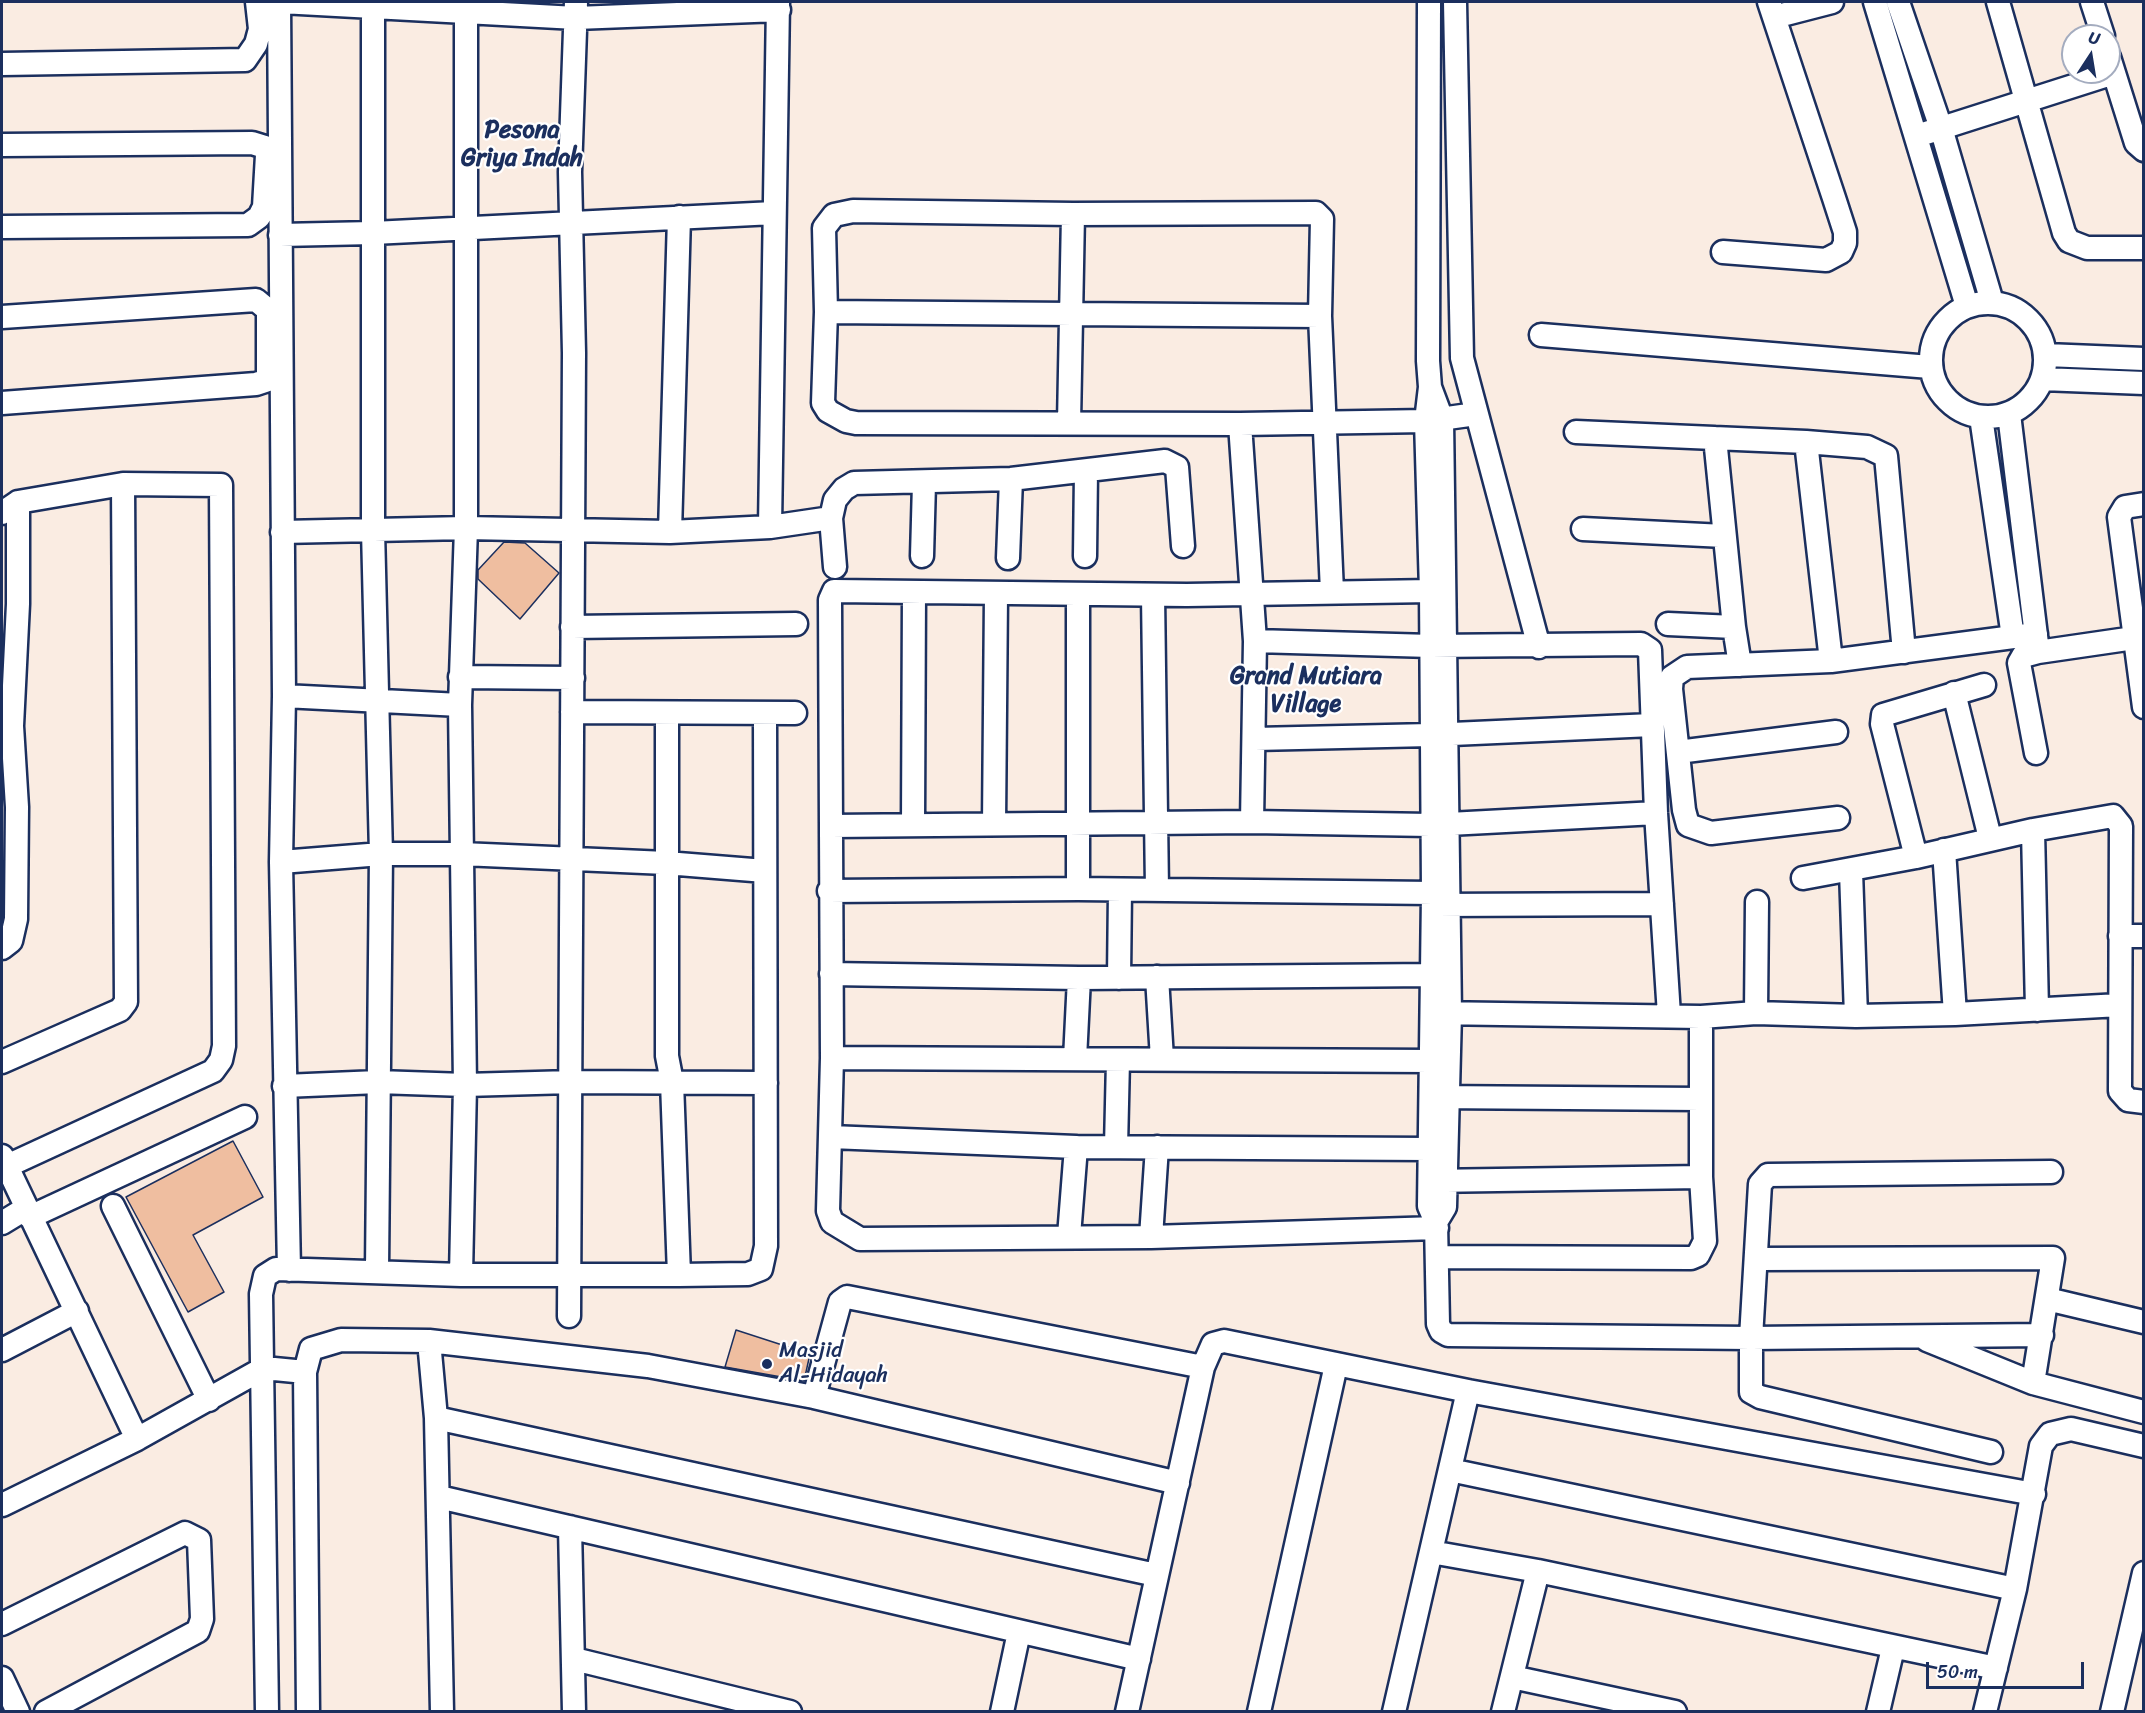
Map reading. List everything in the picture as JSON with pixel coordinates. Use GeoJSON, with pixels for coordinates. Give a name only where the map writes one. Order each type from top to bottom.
{"type":"FeatureCollection","features":[{"type":"Feature","properties":{"kind":"street"},"geometry":{"type":"LineString","coordinates":[[2,64],[245,60],[256,44],[260,29],[257,2]]}},
{"type":"Feature","properties":{"kind":"street"},"geometry":{"type":"LineString","coordinates":[[289,1270],[281,862],[284,696],[280,2],[576,10],[778,6],[770,527]]}},
{"type":"Feature","properties":{"kind":"street"},"geometry":{"type":"LineString","coordinates":[[1429,2],[1428,361],[1434,420],[1439,646],[1438,901],[1441,1013],[1437,1182],[1429,1206],[1437,1225],[1438,1324],[1441,1331],[1448,1335],[1751,1338],[2042,1335]]}},
{"type":"Feature","properties":{"kind":"street"},"geometry":{"type":"LineString","coordinates":[[1455,2],[1462,358],[1539,647]]}},
{"type":"Feature","properties":{"kind":"street"},"geometry":{"type":"LineString","coordinates":[[1723,252],[1826,260],[1841,252],[1845,243],[1834,198],[1772,9],[1832,2]]}},
{"type":"Feature","properties":{"kind":"street"},"geometry":{"type":"LineString","coordinates":[[1875,2],[1967,306]]}},
{"type":"Feature","properties":{"kind":"street"},"geometry":{"type":"LineString","coordinates":[[1898,2],[1941,128],[1992,302]]}},
{"type":"Feature","properties":{"kind":"street"},"geometry":{"type":"LineString","coordinates":[[1998,2],[2064,233],[2069,241],[2087,248],[2144,248]]}},
{"type":"Feature","properties":{"kind":"street"},"geometry":{"type":"LineString","coordinates":[[2092,2],[2099,24]]}},
{"type":"Feature","properties":{"kind":"street"},"geometry":{"type":"LineString","coordinates":[[373,3],[373,530],[381,854],[377,1270]]}},
{"type":"Feature","properties":{"kind":"street"},"geometry":{"type":"LineString","coordinates":[[461,1275],[465,1085],[460,677],[466,528],[466,6]]}},
{"type":"Feature","properties":{"kind":"street"},"geometry":{"type":"LineString","coordinates":[[569,1317],[573,859],[570,172],[576,10]]}},
{"type":"Feature","properties":{"kind":"street"},"geometry":{"type":"LineString","coordinates":[[1917,136],[2027,101],[2067,84]]}},
{"type":"Feature","properties":{"kind":"street"},"geometry":{"type":"LineString","coordinates":[[2117,84],[2136,143],[2144,150]]}},
{"type":"Feature","properties":{"kind":"street"},"geometry":{"type":"LineString","coordinates":[[2,145],[252,143],[265,147],[267,155],[264,207],[259,217],[248,225],[2,227]]}},
{"type":"Feature","properties":{"kind":"street"},"geometry":{"type":"LineString","coordinates":[[1332,592],[1324,423],[1320,316],[1322,219],[1316,213],[1073,214],[853,211],[834,215],[824,228],[826,312],[823,403],[828,411],[856,423],[1324,423],[1434,420],[1476,414]]}},
{"type":"Feature","properties":{"kind":"street"},"geometry":{"type":"LineString","coordinates":[[280,235],[373,233],[774,213]]}},
{"type":"Feature","properties":{"kind":"street"},"geometry":{"type":"LineString","coordinates":[[1069,423],[1073,214]]}},
{"type":"Feature","properties":{"kind":"street"},"geometry":{"type":"LineString","coordinates":[[670,532],[680,217]]}},
{"type":"Feature","properties":{"kind":"street"},"geometry":{"type":"LineString","coordinates":[[2,317],[256,300],[268,310],[268,375],[265,381],[256,384],[2,403]]}},
{"type":"Feature","properties":{"kind":"street"},"geometry":{"type":"LineString","coordinates":[[1992,302],[2016,310],[2035,326],[2046,355],[2042,379],[2031,398],[2009,414],[1981,417],[1963,412],[1947,401],[1936,385],[1930,367],[1933,342],[1946,320],[1967,306],[1992,302]]}},
{"type":"Feature","properties":{"kind":"street"},"geometry":{"type":"LineString","coordinates":[[826,312],[1070,316],[1320,316]]}},
{"type":"Feature","properties":{"kind":"street"},"geometry":{"type":"LineString","coordinates":[[1541,335],[1930,367]]}},
{"type":"Feature","properties":{"kind":"street"},"geometry":{"type":"LineString","coordinates":[[2046,355],[2144,359]]}},
{"type":"Feature","properties":{"kind":"street"},"geometry":{"type":"LineString","coordinates":[[1428,361],[1462,358]]}},
{"type":"Feature","properties":{"kind":"street"},"geometry":{"type":"LineString","coordinates":[[2042,379],[2144,383]]}},
{"type":"Feature","properties":{"kind":"street"},"geometry":{"type":"LineString","coordinates":[[2009,414],[2037,643]]}},
{"type":"Feature","properties":{"kind":"street"},"geometry":{"type":"LineString","coordinates":[[1981,417],[2013,637]]}},
{"type":"Feature","properties":{"kind":"street"},"geometry":{"type":"LineString","coordinates":[[1434,420],[1431,591],[1439,646]]}},
{"type":"Feature","properties":{"kind":"street"},"geometry":{"type":"LineString","coordinates":[[1240,424],[1255,641],[1252,822]]}},
{"type":"Feature","properties":{"kind":"street"},"geometry":{"type":"LineString","coordinates":[[1576,432],[1806,442],[1867,447],[1886,456],[1904,652]]}},
{"type":"Feature","properties":{"kind":"street"},"geometry":{"type":"LineString","coordinates":[[1715,438],[1734,627],[1740,665]]}},
{"type":"Feature","properties":{"kind":"street"},"geometry":{"type":"LineString","coordinates":[[1806,442],[1831,661]]}},
{"type":"Feature","properties":{"kind":"street"},"geometry":{"type":"LineString","coordinates":[[835,567],[831,518],[835,500],[844,489],[854,483],[1011,479],[1172,463],[1177,467],[1183,546]]}},
{"type":"Feature","properties":{"kind":"street"},"geometry":{"type":"LineString","coordinates":[[1085,556],[1086,471]]}},
{"type":"Feature","properties":{"kind":"street"},"geometry":{"type":"LineString","coordinates":[[1008,558],[1011,479]]}},
{"type":"Feature","properties":{"kind":"street"},"geometry":{"type":"LineString","coordinates":[[922,556],[924,483]]}},
{"type":"Feature","properties":{"kind":"street"},"geometry":{"type":"LineString","coordinates":[[2,1062],[120,1010],[126,1002],[123,484]]}},
{"type":"Feature","properties":{"kind":"street"},"geometry":{"type":"LineString","coordinates":[[2,948],[11,941],[7,725],[10,507],[123,484],[220,485],[224,1046],[221,1060],[213,1071],[4,1161],[137,1440]]}},
{"type":"Feature","properties":{"kind":"street"},"geometry":{"type":"LineString","coordinates":[[2144,504],[2125,507],[2119,517],[2136,624],[2144,707]]}},
{"type":"Feature","properties":{"kind":"street"},"geometry":{"type":"LineString","coordinates":[[282,532],[466,528],[670,532],[770,527],[831,518]]}},
{"type":"Feature","properties":{"kind":"street"},"geometry":{"type":"LineString","coordinates":[[1583,530],[1724,536]]}},
{"type":"Feature","properties":{"kind":"street"},"geometry":{"type":"LineString","coordinates":[[1431,591],[996,595],[837,590],[831,595],[829,891],[832,1058],[828,1211],[832,1222],[860,1239],[1151,1237],[1437,1225]]}},
{"type":"Feature","properties":{"kind":"street"},"geometry":{"type":"LineString","coordinates":[[914,592],[914,824]]}},
{"type":"Feature","properties":{"kind":"street"},"geometry":{"type":"LineString","coordinates":[[1078,594],[1078,889]]}},
{"type":"Feature","properties":{"kind":"street"},"geometry":{"type":"LineString","coordinates":[[994,824],[996,595]]}},
{"type":"Feature","properties":{"kind":"street"},"geometry":{"type":"LineString","coordinates":[[1153,595],[1158,823],[1157,890]]}},
{"type":"Feature","properties":{"kind":"street"},"geometry":{"type":"LineString","coordinates":[[572,627],[796,624]]}},
{"type":"Feature","properties":{"kind":"street"},"geometry":{"type":"LineString","coordinates":[[1668,624],[1734,627]]}},
{"type":"Feature","properties":{"kind":"street"},"geometry":{"type":"LineString","coordinates":[[1838,818],[1711,833],[1688,825],[1684,810],[1671,689],[1672,677],[1687,667],[1831,661],[2013,637],[2037,643],[2136,624]]}},
{"type":"Feature","properties":{"kind":"street"},"geometry":{"type":"LineString","coordinates":[[1255,641],[1439,646],[1645,646],[1652,655],[1656,813],[1669,1015]]}},
{"type":"Feature","properties":{"kind":"street"},"geometry":{"type":"LineString","coordinates":[[2037,643],[2019,663],[2037,753]]}},
{"type":"Feature","properties":{"kind":"street"},"geometry":{"type":"LineString","coordinates":[[460,677],[573,678]]}},
{"type":"Feature","properties":{"kind":"street"},"geometry":{"type":"LineString","coordinates":[[1916,857],[1882,720],[1887,713],[1984,685]]}},
{"type":"Feature","properties":{"kind":"street"},"geometry":{"type":"LineString","coordinates":[[1954,693],[1990,838]]}},
{"type":"Feature","properties":{"kind":"street"},"geometry":{"type":"LineString","coordinates":[[284,696],[460,705]]}},
{"type":"Feature","properties":{"kind":"street"},"geometry":{"type":"LineString","coordinates":[[572,712],[795,713]]}},
{"type":"Feature","properties":{"kind":"street"},"geometry":{"type":"LineString","coordinates":[[667,712],[667,1056],[672,1082],[679,1275]]}},
{"type":"Feature","properties":{"kind":"street"},"geometry":{"type":"LineString","coordinates":[[267,1712],[264,1368],[261,1294],[265,1276],[276,1269],[377,1270],[461,1275],[570,1273],[679,1275],[748,1274],[761,1269],[766,1246],[765,713]]}},
{"type":"Feature","properties":{"kind":"street"},"geometry":{"type":"LineString","coordinates":[[1255,739],[1652,725]]}},
{"type":"Feature","properties":{"kind":"street"},"geometry":{"type":"LineString","coordinates":[[1678,752],[1836,732]]}},
{"type":"Feature","properties":{"kind":"street"},"geometry":{"type":"LineString","coordinates":[[831,826],[1252,822],[1438,824],[1656,813]]}},
{"type":"Feature","properties":{"kind":"street"},"geometry":{"type":"LineString","coordinates":[[1803,878],[1916,857],[1990,838],[2113,816],[2118,821],[2120,1091],[2128,1100],[2144,1102]]}},
{"type":"Feature","properties":{"kind":"street"},"geometry":{"type":"LineString","coordinates":[[2033,830],[2037,1010]]}},
{"type":"Feature","properties":{"kind":"street"},"geometry":{"type":"LineString","coordinates":[[1944,850],[1955,1014]]}},
{"type":"Feature","properties":{"kind":"street"},"geometry":{"type":"LineString","coordinates":[[281,862],[381,854],[462,854],[666,863],[765,871]]}},
{"type":"Feature","properties":{"kind":"street"},"geometry":{"type":"LineString","coordinates":[[1851,870],[1856,1016]]}},
{"type":"Feature","properties":{"kind":"street"},"geometry":{"type":"LineString","coordinates":[[1119,978],[1120,890]]}},
{"type":"Feature","properties":{"kind":"street"},"geometry":{"type":"LineString","coordinates":[[829,891],[1157,890],[1438,901],[1662,904]]}},
{"type":"Feature","properties":{"kind":"street"},"geometry":{"type":"LineString","coordinates":[[1437,1182],[1429,1149],[1440,1097],[1431,1061],[1441,1013],[1433,975],[1438,901]]}},
{"type":"Feature","properties":{"kind":"street"},"geometry":{"type":"LineString","coordinates":[[1756,1013],[1757,902]]}},
{"type":"Feature","properties":{"kind":"street"},"geometry":{"type":"LineString","coordinates":[[2120,936],[2144,936]]}},
{"type":"Feature","properties":{"kind":"street"},"geometry":{"type":"LineString","coordinates":[[831,974],[1079,978],[1433,975]]}},
{"type":"Feature","properties":{"kind":"street"},"geometry":{"type":"LineString","coordinates":[[1157,977],[1162,1059]]}},
{"type":"Feature","properties":{"kind":"street"},"geometry":{"type":"LineString","coordinates":[[1075,1059],[1079,978]]}},
{"type":"Feature","properties":{"kind":"street"},"geometry":{"type":"LineString","coordinates":[[1441,1013],[1701,1017],[1756,1013],[1856,1016],[1955,1014],[2120,1005]]}},
{"type":"Feature","properties":{"kind":"street"},"geometry":{"type":"LineString","coordinates":[[1438,1257],[1691,1258],[1698,1255],[1705,1241],[1701,1177],[1701,1017]]}},
{"type":"Feature","properties":{"kind":"street"},"geometry":{"type":"LineString","coordinates":[[832,1058],[1431,1061]]}},
{"type":"Feature","properties":{"kind":"street"},"geometry":{"type":"LineString","coordinates":[[1116,1148],[1118,1060]]}},
{"type":"Feature","properties":{"kind":"street"},"geometry":{"type":"LineString","coordinates":[[284,1086],[378,1082],[465,1085],[571,1082],[766,1083]]}},
{"type":"Feature","properties":{"kind":"street"},"geometry":{"type":"LineString","coordinates":[[1440,1097],[1701,1099]]}},
{"type":"Feature","properties":{"kind":"street"},"geometry":{"type":"LineString","coordinates":[[2,1223],[245,1117]]}},
{"type":"Feature","properties":{"kind":"street"},"geometry":{"type":"LineString","coordinates":[[831,1137],[1116,1148],[1429,1149]]}},
{"type":"Feature","properties":{"kind":"street"},"geometry":{"type":"LineString","coordinates":[[1069,1236],[1076,1147]]}},
{"type":"Feature","properties":{"kind":"street"},"geometry":{"type":"LineString","coordinates":[[1151,1237],[1157,1147]]}},
{"type":"Feature","properties":{"kind":"street"},"geometry":{"type":"LineString","coordinates":[[1991,1452],[1760,1397],[1752,1392],[1751,1338],[1758,1259],[1760,1184],[1768,1175],[2051,1172]]}},
{"type":"Feature","properties":{"kind":"street"},"geometry":{"type":"LineString","coordinates":[[1437,1182],[1701,1177]]}},
{"type":"Feature","properties":{"kind":"street"},"geometry":{"type":"LineString","coordinates":[[113,1206],[209,1400]]}},
{"type":"Feature","properties":{"kind":"street"},"geometry":{"type":"LineString","coordinates":[[1758,1259],[2053,1257],[2033,1383]]}},
{"type":"Feature","properties":{"kind":"street"},"geometry":{"type":"LineString","coordinates":[[814,1397],[840,1302],[847,1297],[1203,1367]]}},
{"type":"Feature","properties":{"kind":"street"},"geometry":{"type":"LineString","coordinates":[[2047,1299],[2144,1322]]}},
{"type":"Feature","properties":{"kind":"street"},"geometry":{"type":"LineString","coordinates":[[2,1350],[76,1311]]}},
{"type":"Feature","properties":{"kind":"street"},"geometry":{"type":"LineString","coordinates":[[1914,1335],[2033,1383],[2144,1412]]}},
{"type":"Feature","properties":{"kind":"street"},"geometry":{"type":"LineString","coordinates":[[308,1712],[305,1372],[311,1349],[341,1340],[429,1341],[648,1366],[814,1397],[1178,1483]]}},
{"type":"Feature","properties":{"kind":"street"},"geometry":{"type":"LineString","coordinates":[[429,1341],[436,1418],[442,1712]]}},
{"type":"Feature","properties":{"kind":"street"},"geometry":{"type":"LineString","coordinates":[[1127,1712],[1203,1367],[1213,1344],[1224,1341],[1468,1391],[2034,1494]]}},
{"type":"Feature","properties":{"kind":"street"},"geometry":{"type":"LineString","coordinates":[[1258,1712],[1336,1365]]}},
{"type":"Feature","properties":{"kind":"street"},"geometry":{"type":"LineString","coordinates":[[2,1505],[137,1440],[264,1368],[305,1372]]}},
{"type":"Feature","properties":{"kind":"street"},"geometry":{"type":"LineString","coordinates":[[1394,1712],[1468,1391]]}},
{"type":"Feature","properties":{"kind":"street"},"geometry":{"type":"LineString","coordinates":[[436,1418],[1156,1575]]}},
{"type":"Feature","properties":{"kind":"street"},"geometry":{"type":"LineString","coordinates":[[1985,1712],[2015,1589],[2041,1446],[2050,1434],[2071,1429],[2144,1446]]}},
{"type":"Feature","properties":{"kind":"street"},"geometry":{"type":"LineString","coordinates":[[1450,1470],[2015,1589]]}},
{"type":"Feature","properties":{"kind":"street"},"geometry":{"type":"LineString","coordinates":[[438,1497],[1139,1659]]}},
{"type":"Feature","properties":{"kind":"street"},"geometry":{"type":"LineString","coordinates":[[570,1527],[574,1712]]}},
{"type":"Feature","properties":{"kind":"street"},"geometry":{"type":"LineString","coordinates":[[2,1624],[185,1533],[199,1540],[202,1619],[198,1632],[46,1712]]}},
{"type":"Feature","properties":{"kind":"street"},"geometry":{"type":"LineString","coordinates":[[1431,1552],[1538,1571],[1996,1668]]}},
{"type":"Feature","properties":{"kind":"street"},"geometry":{"type":"LineString","coordinates":[[1503,1712],[1538,1571]]}},
{"type":"Feature","properties":{"kind":"street"},"geometry":{"type":"LineString","coordinates":[[2112,1712],[2144,1573]]}},
{"type":"Feature","properties":{"kind":"street"},"geometry":{"type":"LineString","coordinates":[[1002,1712],[1019,1632]]}},
{"type":"Feature","properties":{"kind":"street"},"geometry":{"type":"LineString","coordinates":[[1878,1712],[1893,1648]]}},
{"type":"Feature","properties":{"kind":"street"},"geometry":{"type":"LineString","coordinates":[[574,1659],[790,1712]]}},
{"type":"Feature","properties":{"kind":"street"},"geometry":{"type":"LineString","coordinates":[[1512,1677],[1675,1712]]}},
{"type":"Feature","properties":{"kind":"street"},"geometry":{"type":"LineString","coordinates":[[2,1678],[18,1712]]}},
{"type":"Feature","properties":{"kind":"building"},"geometry":{"type":"Polygon","coordinates":[[[504,542],[525,543],[559,573],[520,619],[478,579],[478,570],[504,542]]]}},
{"type":"Feature","properties":{"kind":"building"},"geometry":{"type":"Polygon","coordinates":[[[233,1141],[263,1197],[193,1235],[224,1292],[188,1312],[126,1197],[233,1141]]]}},
{"type":"Feature","properties":{"kind":"building","name":"Masjid Al-Hidayah"},"geometry":{"type":"Polygon","coordinates":[[[736,1330],[810,1354],[804,1381],[725,1367],[736,1330]]]}},
{"type":"Feature","properties":{"kind":"place","name":"Masjid Al-Hidayah"},"geometry":{"type":"Point","coordinates":[767,1364]}},
{"type":"Feature","properties":{"kind":"district","name":"Pesona Griya Indah"},"geometry":{"type":"Point","coordinates":[522,145]}},
{"type":"Feature","properties":{"kind":"district","name":"Grand Mutiara Village"},"geometry":{"type":"Point","coordinates":[1306,691]}}]}
